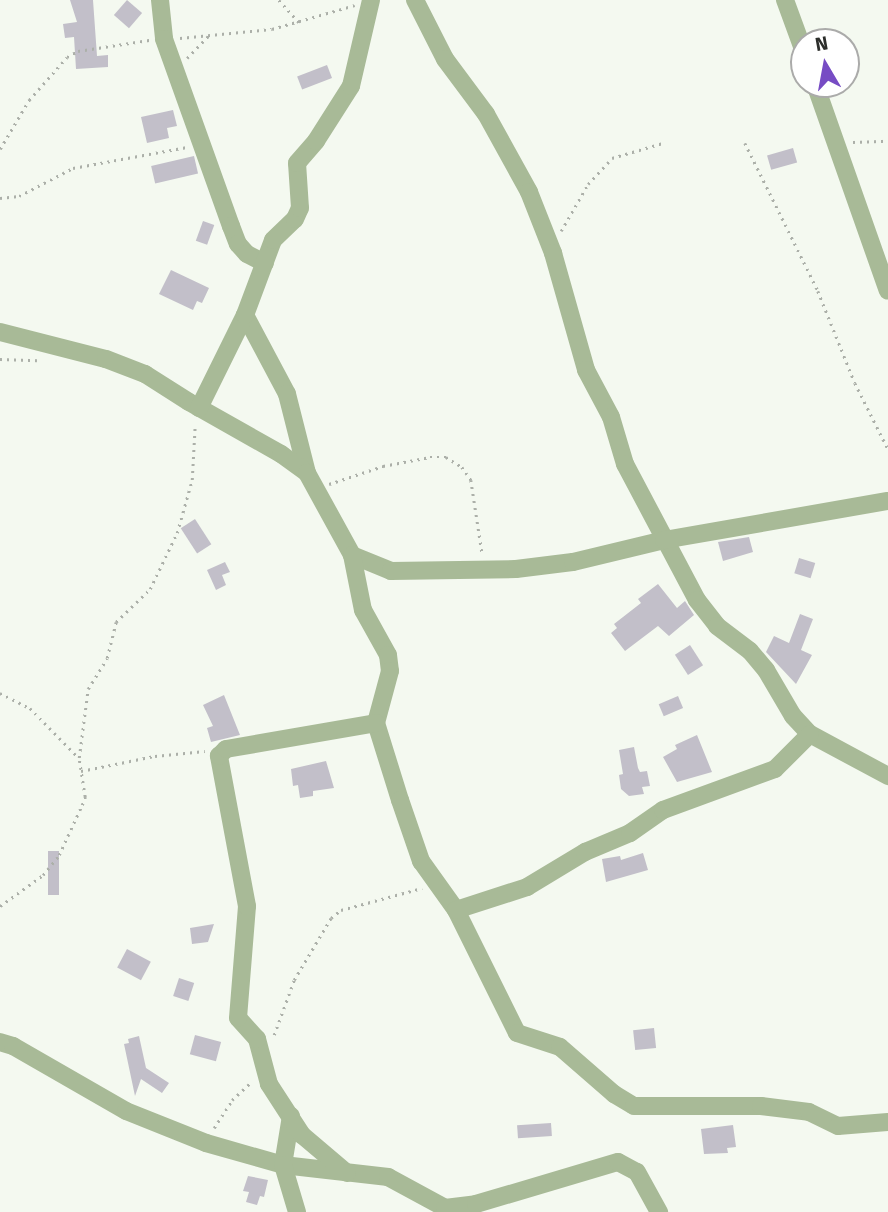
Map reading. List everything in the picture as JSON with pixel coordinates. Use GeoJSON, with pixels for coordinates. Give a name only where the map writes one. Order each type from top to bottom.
{"type":"FeatureCollection","features":[{"type":"Feature","properties":{"kind":"street"},"geometry":{"type":"LineString","coordinates":[[160,0],[164,39],[238,244],[247,254],[265,263]]}},
{"type":"Feature","properties":{"kind":"street"},"geometry":{"type":"LineString","coordinates":[[197,407],[245,316],[273,240],[295,219],[300,208],[297,163],[316,141],[351,86],[371,0]]}},
{"type":"Feature","properties":{"kind":"street"},"geometry":{"type":"LineString","coordinates":[[415,0],[445,59],[486,114],[529,192],[553,254],[586,370],[611,417],[625,464],[697,600],[717,626],[750,651],[766,670],[793,716],[810,734],[888,776]]}},
{"type":"Feature","properties":{"kind":"street"},"geometry":{"type":"LineString","coordinates":[[785,0],[795,28]]}},
{"type":"Feature","properties":{"kind":"street"},"geometry":{"type":"LineString","coordinates":[[820,98],[888,291]]}},
{"type":"Feature","properties":{"kind":"street"},"geometry":{"type":"LineString","coordinates":[[245,316],[287,394],[312,481],[352,555],[363,610],[388,655],[390,671],[376,723],[421,861],[456,910],[517,1033],[561,1047],[625,1102],[645,1107],[787,1108],[809,1112],[830,1124],[846,1127],[888,1122]]}},
{"type":"Feature","properties":{"kind":"street"},"geometry":{"type":"LineString","coordinates":[[0,332],[106,359],[145,374],[281,454],[312,481]]}},
{"type":"Feature","properties":{"kind":"street"},"geometry":{"type":"LineString","coordinates":[[352,555],[391,571],[485,570],[573,562],[664,540],[888,501]]}},
{"type":"Feature","properties":{"kind":"street"},"geometry":{"type":"LineString","coordinates":[[348,1173],[309,1144],[269,1084],[257,1039],[241,1023],[237,1013],[245,952],[247,906],[219,756],[226,749],[376,723]]}},
{"type":"Feature","properties":{"kind":"street"},"geometry":{"type":"LineString","coordinates":[[456,910],[527,887],[586,852],[630,833],[663,810],[775,769],[810,734]]}},
{"type":"Feature","properties":{"kind":"street"},"geometry":{"type":"LineString","coordinates":[[0,1042],[20,1049],[126,1111],[206,1143],[283,1165],[388,1177],[439,1206],[458,1208],[618,1162],[637,1172],[659,1212]]}},
{"type":"Feature","properties":{"kind":"street"},"geometry":{"type":"LineString","coordinates":[[291,1116],[283,1165],[297,1212]]}},
{"type":"Feature","properties":{"kind":"path"},"geometry":{"type":"LineString","coordinates":[[279,0],[300,23]]}},
{"type":"Feature","properties":{"kind":"path"},"geometry":{"type":"LineString","coordinates":[[0,149],[23,108],[67,57],[78,51],[128,41],[209,35],[300,23],[365,0]]}},
{"type":"Feature","properties":{"kind":"path"},"geometry":{"type":"LineString","coordinates":[[176,69],[209,35]]}},
{"type":"Feature","properties":{"kind":"path"},"geometry":{"type":"LineString","coordinates":[[836,142],[888,141]]}},
{"type":"Feature","properties":{"kind":"path"},"geometry":{"type":"LineString","coordinates":[[553,254],[566,218],[599,170],[612,158],[663,143]]}},
{"type":"Feature","properties":{"kind":"path"},"geometry":{"type":"LineString","coordinates":[[745,143],[818,291],[855,383],[888,449]]}},
{"type":"Feature","properties":{"kind":"path"},"geometry":{"type":"LineString","coordinates":[[0,198],[19,196],[73,168],[203,145]]}},
{"type":"Feature","properties":{"kind":"path"},"geometry":{"type":"LineString","coordinates":[[0,906],[43,875],[59,855],[85,797],[79,758],[88,689],[107,658],[116,622],[150,589],[187,502],[192,480],[197,407]]}},
{"type":"Feature","properties":{"kind":"path"},"geometry":{"type":"LineString","coordinates":[[312,481],[430,457],[446,457],[462,467],[471,480],[485,570]]}},
{"type":"Feature","properties":{"kind":"path"},"geometry":{"type":"LineString","coordinates":[[0,693],[30,708],[79,758]]}},
{"type":"Feature","properties":{"kind":"path"},"geometry":{"type":"LineString","coordinates":[[80,771],[155,756],[226,749]]}},
{"type":"Feature","properties":{"kind":"path"},"geometry":{"type":"LineString","coordinates":[[206,1143],[232,1100],[265,1066],[294,980],[331,918],[341,910],[437,885]]}},
{"type":"Feature","properties":{"kind":"building"},"geometry":{"type":"Polygon","coordinates":[[[70,0],[93,0],[97,56],[108,55],[108,67],[76,69],[74,37],[65,38],[63,24],[77,22],[70,0]]]}},
{"type":"Feature","properties":{"kind":"building"},"geometry":{"type":"Polygon","coordinates":[[[127,0],[142,13],[129,28],[114,15],[127,0]]]}},
{"type":"Feature","properties":{"kind":"building"},"geometry":{"type":"Polygon","coordinates":[[[327,65],[332,78],[302,90],[297,76],[327,65]]]}},
{"type":"Feature","properties":{"kind":"building"},"geometry":{"type":"Polygon","coordinates":[[[173,110],[177,126],[167,128],[169,138],[147,143],[141,117],[173,110]]]}},
{"type":"Feature","properties":{"kind":"building"},"geometry":{"type":"Polygon","coordinates":[[[793,148],[797,162],[771,170],[767,155],[793,148]]]}},
{"type":"Feature","properties":{"kind":"building"},"geometry":{"type":"Polygon","coordinates":[[[194,156],[198,174],[155,183],[151,166],[194,156]]]}},
{"type":"Feature","properties":{"kind":"building"},"geometry":{"type":"Polygon","coordinates":[[[203,221],[214,225],[207,245],[196,241],[203,221]]]}},
{"type":"Feature","properties":{"kind":"building"},"geometry":{"type":"Polygon","coordinates":[[[171,270],[209,288],[202,303],[197,301],[193,310],[159,294],[171,270]]]}},
{"type":"Feature","properties":{"kind":"building"},"geometry":{"type":"Polygon","coordinates":[[[195,519],[211,544],[197,553],[181,528],[195,519]]]}},
{"type":"Feature","properties":{"kind":"building"},"geometry":{"type":"Polygon","coordinates":[[[749,537],[753,552],[723,561],[718,542],[749,537]]]}},
{"type":"Feature","properties":{"kind":"building"},"geometry":{"type":"Polygon","coordinates":[[[799,558],[815,563],[811,578],[794,573],[799,558]]]}},
{"type":"Feature","properties":{"kind":"building"},"geometry":{"type":"Polygon","coordinates":[[[225,562],[230,572],[222,575],[226,585],[216,590],[207,570],[225,562]]]}},
{"type":"Feature","properties":{"kind":"building"},"geometry":{"type":"Polygon","coordinates":[[[658,584],[677,608],[685,601],[694,615],[669,636],[658,626],[625,651],[611,633],[617,628],[614,624],[641,603],[638,599],[658,584]]]}},
{"type":"Feature","properties":{"kind":"building"},"geometry":{"type":"Polygon","coordinates":[[[800,614],[813,619],[801,650],[812,655],[796,684],[766,652],[774,636],[789,643],[800,614]]]}},
{"type":"Feature","properties":{"kind":"building"},"geometry":{"type":"Polygon","coordinates":[[[690,645],[703,665],[688,675],[675,655],[690,645]]]}},
{"type":"Feature","properties":{"kind":"building"},"geometry":{"type":"Polygon","coordinates":[[[224,695],[240,735],[211,742],[207,728],[213,726],[203,705],[224,695]]]}},
{"type":"Feature","properties":{"kind":"building"},"geometry":{"type":"Polygon","coordinates":[[[678,696],[683,708],[664,716],[659,704],[678,696]]]}},
{"type":"Feature","properties":{"kind":"building"},"geometry":{"type":"Polygon","coordinates":[[[697,735],[712,772],[677,782],[663,757],[677,749],[675,745],[697,735]]]}},
{"type":"Feature","properties":{"kind":"building"},"geometry":{"type":"Polygon","coordinates":[[[634,747],[638,768],[640,772],[647,771],[650,786],[642,787],[644,794],[629,796],[621,789],[619,775],[623,774],[619,750],[634,747]]]}},
{"type":"Feature","properties":{"kind":"building"},"geometry":{"type":"Polygon","coordinates":[[[326,761],[334,788],[313,791],[313,796],[300,798],[298,785],[293,786],[291,769],[326,761]]]}},
{"type":"Feature","properties":{"kind":"building"},"geometry":{"type":"Polygon","coordinates":[[[48,851],[59,851],[59,895],[48,895],[48,851]]]}},
{"type":"Feature","properties":{"kind":"building"},"geometry":{"type":"Polygon","coordinates":[[[643,853],[648,870],[606,882],[602,859],[620,856],[621,860],[643,853]]]}},
{"type":"Feature","properties":{"kind":"building"},"geometry":{"type":"Polygon","coordinates":[[[214,924],[208,942],[192,944],[190,928],[214,924]]]}},
{"type":"Feature","properties":{"kind":"building"},"geometry":{"type":"Polygon","coordinates":[[[127,949],[151,962],[141,980],[117,968],[127,949]]]}},
{"type":"Feature","properties":{"kind":"building"},"geometry":{"type":"Polygon","coordinates":[[[179,978],[194,983],[188,1001],[173,996],[179,978]]]}},
{"type":"Feature","properties":{"kind":"building"},"geometry":{"type":"Polygon","coordinates":[[[654,1028],[656,1048],[635,1050],[633,1030],[654,1028]]]}},
{"type":"Feature","properties":{"kind":"building"},"geometry":{"type":"Polygon","coordinates":[[[195,1035],[221,1042],[216,1061],[190,1054],[195,1035]]]}},
{"type":"Feature","properties":{"kind":"building"},"geometry":{"type":"Polygon","coordinates":[[[139,1036],[146,1068],[169,1083],[162,1093],[141,1079],[135,1096],[124,1044],[129,1043],[128,1039],[139,1036]]]}},
{"type":"Feature","properties":{"kind":"building"},"geometry":{"type":"Polygon","coordinates":[[[551,1123],[552,1136],[518,1138],[517,1125],[551,1123]]]}},
{"type":"Feature","properties":{"kind":"building"},"geometry":{"type":"Polygon","coordinates":[[[733,1125],[736,1147],[727,1148],[728,1153],[704,1154],[701,1129],[733,1125]]]}},
{"type":"Feature","properties":{"kind":"building"},"geometry":{"type":"Polygon","coordinates":[[[248,1176],[268,1180],[264,1197],[260,1196],[257,1205],[246,1202],[249,1192],[243,1191],[248,1176]]]}}]}
